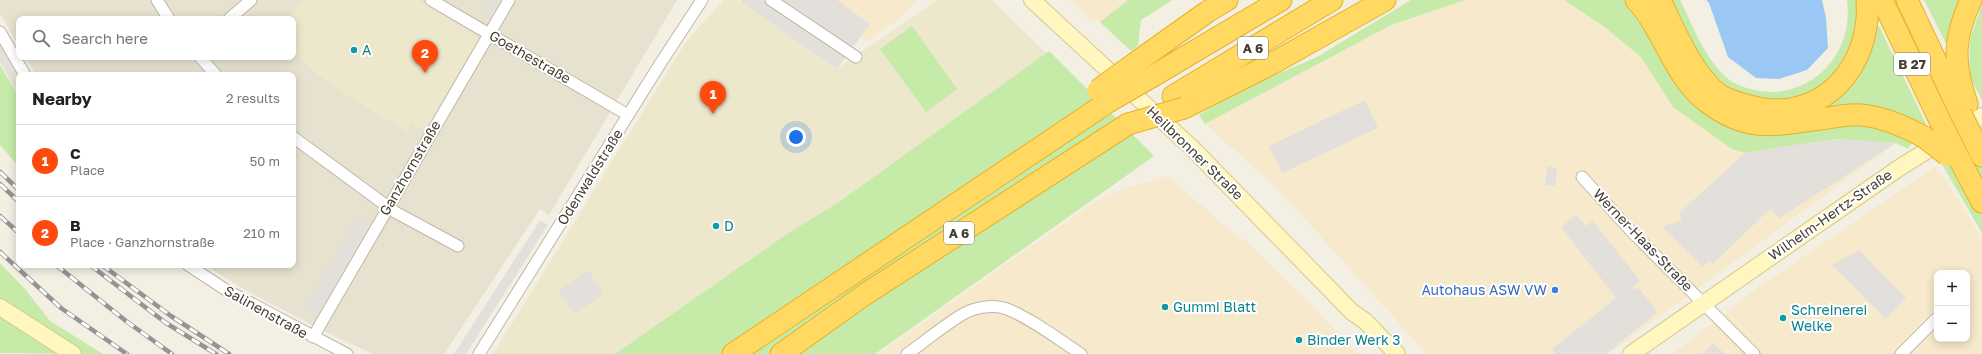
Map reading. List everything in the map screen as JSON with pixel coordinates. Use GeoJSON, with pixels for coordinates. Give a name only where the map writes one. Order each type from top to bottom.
{"type":"FeatureCollection","features":[{"type":"Feature","properties":{"kind":"highway"},"geometry":{"type":"LineString","coordinates":[[1103,96],[1138,60],[1207,12],[1227,0]]}},
{"type":"Feature","properties":{"kind":"highway","name":"A 6"},"geometry":{"type":"LineString","coordinates":[[734,354],[983,185],[1103,96],[1153,76],[1281,0]]}},
{"type":"Feature","properties":{"kind":"highway","name":"A 6"},"geometry":{"type":"LineString","coordinates":[[781,354],[864,295],[1128,124],[1178,102],[1332,0]]}},
{"type":"Feature","properties":{"kind":"highway"},"geometry":{"type":"LineString","coordinates":[[1178,102],[1276,62],[1385,0]]}},
{"type":"Feature","properties":{"kind":"highway"},"geometry":{"type":"LineString","coordinates":[[1636,0],[1656,27],[1684,78],[1707,102],[1728,115],[1742,121],[1763,125],[1781,125],[1860,115],[1881,118],[1901,125],[1951,153]]}},
{"type":"Feature","properties":{"kind":"highway"},"geometry":{"type":"LineString","coordinates":[[1660,0],[1673,28],[1705,80],[1720,95],[1744,105],[1771,110],[1790,109],[1808,104],[1821,98],[1842,81],[1856,61],[1861,49],[1868,24],[1867,0]]}},
{"type":"Feature","properties":{"kind":"highway","name":"B 27"},"geometry":{"type":"LineString","coordinates":[[1882,0],[1943,127],[1951,153],[1969,179],[1982,202]]}},
{"type":"Feature","properties":{"kind":"highway","name":"B 27"},"geometry":{"type":"LineString","coordinates":[[1907,0],[1975,131]]}},
{"type":"Feature","properties":{"kind":"highway"},"geometry":{"type":"LineString","coordinates":[[1970,0],[1963,17],[1956,53],[1962,87],[1975,131]]}},
{"type":"Feature","properties":{"kind":"main road","name":"Heilbronner Straße"},"geometry":{"type":"LineString","coordinates":[[1032,0],[1192,148],[1352,312],[1365,321],[1397,354]]}},
{"type":"Feature","properties":{"kind":"main road","name":"Wilhelm-Hertz-Straße"},"geometry":{"type":"LineString","coordinates":[[1631,354],[1899,168],[1975,131]]}},
{"type":"Feature","properties":{"kind":"main road"},"geometry":{"type":"LineString","coordinates":[[0,307],[73,354]]}},
{"type":"Feature","properties":{"kind":"main road","name":"Heilbronner Straße"},"geometry":{"type":"LineString","coordinates":[[1352,312],[1363,330],[1383,352]]}},
{"type":"Feature","properties":{"kind":"main road","name":"Wilhelm-Hertz-Straße"},"geometry":{"type":"LineString","coordinates":[[1641,354],[1682,319]]}},
{"type":"Feature","properties":{"kind":"street"},"geometry":{"type":"LineString","coordinates":[[157,0],[167,16]]}},
{"type":"Feature","properties":{"kind":"street"},"geometry":{"type":"LineString","coordinates":[[232,16],[251,0]]}},
{"type":"Feature","properties":{"kind":"street","name":"Goethestraße"},"geometry":{"type":"LineString","coordinates":[[431,0],[628,115]]}},
{"type":"Feature","properties":{"kind":"street","name":"Ganzhornstraße"},"geometry":{"type":"LineString","coordinates":[[313,338],[509,0]]}},
{"type":"Feature","properties":{"kind":"street","name":"Odenwaldstraße"},"geometry":{"type":"LineString","coordinates":[[479,354],[628,115],[702,0]]}},
{"type":"Feature","properties":{"kind":"street"},"geometry":{"type":"LineString","coordinates":[[771,0],[856,58]]}},
{"type":"Feature","properties":{"kind":"street"},"geometry":{"type":"LineString","coordinates":[[0,32],[16,58]]}},
{"type":"Feature","properties":{"kind":"street"},"geometry":{"type":"LineString","coordinates":[[17,60],[24,72]]}},
{"type":"Feature","properties":{"kind":"street"},"geometry":{"type":"LineString","coordinates":[[203,60],[213,72]]}},
{"type":"Feature","properties":{"kind":"street"},"geometry":{"type":"LineString","coordinates":[[296,139],[388,207],[458,246]]}},
{"type":"Feature","properties":{"kind":"street","name":"Werner-Haas-Straße"},"geometry":{"type":"LineString","coordinates":[[1582,177],[1632,232],[1754,354]]}},
{"type":"Feature","properties":{"kind":"street","name":"Salinenstraße"},"geometry":{"type":"LineString","coordinates":[[193,268],[226,290],[313,338],[347,354]]}},
{"type":"Feature","properties":{"kind":"street"},"geometry":{"type":"LineString","coordinates":[[907,354],[965,313],[978,308],[989,307],[1004,308],[1018,315],[1081,354]]}},
{"type":"Feature","properties":{"kind":"street"},"geometry":{"type":"LineString","coordinates":[[1901,354],[1934,321]]}},
{"type":"Feature","properties":{"kind":"shaded area"},"geometry":{"type":"Polygon","coordinates":[[[0,0],[677,0],[549,215],[540,209],[444,354],[373,354],[260,298],[211,268],[296,268],[296,72],[35,72],[28,60],[296,60],[296,16],[16,16],[16,41],[0,14],[0,0]]]}},
{"type":"Feature","properties":{"kind":"shaded area"},"geometry":{"type":"Polygon","coordinates":[[[304,0],[418,0],[479,39],[425,131],[411,123],[407,132],[332,86],[296,56],[296,16],[289,16],[304,0]]]}},
{"type":"Feature","properties":{"kind":"shaded area"},"geometry":{"type":"Polygon","coordinates":[[[491,0],[501,0],[492,15],[484,11],[491,0]]]}},
{"type":"Feature","properties":{"kind":"shaded area"},"geometry":{"type":"Polygon","coordinates":[[[724,0],[739,0],[837,69],[937,0],[992,0],[1046,53],[839,202],[787,234],[615,354],[493,354],[686,42],[724,0]]]}},
{"type":"Feature","properties":{"kind":"shaded area"},"geometry":{"type":"Polygon","coordinates":[[[742,0],[837,0],[870,24],[837,69],[741,2],[742,0]]]}},
{"type":"Feature","properties":{"kind":"shaded area"},"geometry":{"type":"Polygon","coordinates":[[[807,0],[916,0],[901,18],[867,41],[807,0]]]}},
{"type":"Feature","properties":{"kind":"shaded area"},"geometry":{"type":"Polygon","coordinates":[[[1071,0],[1128,0],[1100,22],[1097,19],[1092,21],[1071,0]]]}},
{"type":"Feature","properties":{"kind":"shaded area"},"geometry":{"type":"Polygon","coordinates":[[[1465,0],[1564,0],[1602,25],[1641,57],[1673,107],[1896,143],[1608,354],[1427,354],[1274,185],[1205,124],[1391,25],[1465,0]]]}},
{"type":"Feature","properties":{"kind":"shaded area"},"geometry":{"type":"Polygon","coordinates":[[[0,43],[17,72],[16,72],[16,90],[0,62],[0,43]]]}},
{"type":"Feature","properties":{"kind":"shaded area"},"geometry":{"type":"Polygon","coordinates":[[[1365,100],[1378,128],[1282,173],[1269,146],[1365,100]]]}},
{"type":"Feature","properties":{"kind":"shaded area"},"geometry":{"type":"Polygon","coordinates":[[[1835,139],[1896,143],[1780,218],[1770,209],[1713,264],[1709,261],[1703,267],[1662,227],[1682,220],[1679,213],[1745,153],[1835,139]]]}},
{"type":"Feature","properties":{"kind":"shaded area"},"geometry":{"type":"Polygon","coordinates":[[[1547,166],[1557,168],[1555,186],[1545,185],[1547,166]]]}},
{"type":"Feature","properties":{"kind":"shaded area"},"geometry":{"type":"Polygon","coordinates":[[[1935,167],[1948,184],[1982,239],[1982,354],[1672,354],[1756,289],[1935,167]]]}},
{"type":"Feature","properties":{"kind":"shaded area"},"geometry":{"type":"Polygon","coordinates":[[[1168,176],[1234,234],[1248,243],[1313,306],[1358,354],[878,354],[1099,199],[1125,188],[1168,176]]]}},
{"type":"Feature","properties":{"kind":"shaded area"},"geometry":{"type":"Polygon","coordinates":[[[1576,214],[1586,226],[1593,221],[1640,281],[1632,287],[1634,290],[1638,287],[1658,312],[1606,354],[1555,354],[1552,349],[1616,298],[1561,227],[1576,214]]]}},
{"type":"Feature","properties":{"kind":"shaded area"},"geometry":{"type":"Polygon","coordinates":[[[359,215],[371,222],[318,314],[306,306],[359,215]]]}},
{"type":"Feature","properties":{"kind":"shaded area"},"geometry":{"type":"Polygon","coordinates":[[[540,220],[548,225],[466,354],[454,354],[540,220]]]}},
{"type":"Feature","properties":{"kind":"shaded area"},"geometry":{"type":"Polygon","coordinates":[[[1859,250],[1906,298],[1886,319],[1832,265],[1859,250]]]}},
{"type":"Feature","properties":{"kind":"shaded area"},"geometry":{"type":"Polygon","coordinates":[[[588,270],[604,294],[575,314],[558,291],[588,270]]]}},
{"type":"Feature","properties":{"kind":"shaded area"},"geometry":{"type":"Polygon","coordinates":[[[1713,343],[1725,354],[1702,354],[1713,343]]]}},
{"type":"Feature","properties":{"kind":"green space"},"geometry":{"type":"Polygon","coordinates":[[[1128,0],[1172,0],[1141,20],[1138,45],[1131,51],[1100,22],[1128,0]]]}},
{"type":"Feature","properties":{"kind":"green space"},"geometry":{"type":"Polygon","coordinates":[[[1411,0],[1465,0],[1391,25],[1205,124],[1199,115],[1238,91],[1317,57],[1411,0]]]}},
{"type":"Feature","properties":{"kind":"green space"},"geometry":{"type":"Polygon","coordinates":[[[1564,0],[1624,0],[1636,12],[1686,96],[1862,122],[1915,138],[1908,149],[1896,143],[1835,139],[1745,153],[1732,149],[1673,107],[1641,57],[1602,25],[1564,0]]]}},
{"type":"Feature","properties":{"kind":"green space"},"geometry":{"type":"Polygon","coordinates":[[[1671,0],[1680,0],[1700,42],[1719,70],[1727,78],[1749,89],[1773,92],[1790,89],[1806,83],[1819,74],[1831,63],[1845,34],[1848,17],[1847,0],[1857,0],[1859,11],[1851,56],[1831,79],[1811,92],[1788,100],[1747,97],[1728,86],[1706,68],[1671,0]]]}},
{"type":"Feature","properties":{"kind":"green space"},"geometry":{"type":"Polygon","coordinates":[[[1924,0],[1963,0],[1951,53],[1924,0]]]}},
{"type":"Feature","properties":{"kind":"green space"},"geometry":{"type":"Polygon","coordinates":[[[1982,3],[1982,101],[1969,74],[1970,40],[1982,3]]]}},
{"type":"Feature","properties":{"kind":"green space"},"geometry":{"type":"Polygon","coordinates":[[[1877,25],[1880,28],[1926,124],[1924,126],[1823,109],[1820,107],[1870,49],[1875,27],[1877,25]]]}},
{"type":"Feature","properties":{"kind":"green space"},"geometry":{"type":"Polygon","coordinates":[[[912,26],[957,89],[926,112],[880,49],[912,26]]]}},
{"type":"Feature","properties":{"kind":"green space"},"geometry":{"type":"Polygon","coordinates":[[[1049,51],[1154,156],[875,354],[615,354],[787,234],[839,202],[1049,51]]]}},
{"type":"Feature","properties":{"kind":"green space"},"geometry":{"type":"Polygon","coordinates":[[[0,65],[16,92],[16,164],[0,145],[0,65]]]}},
{"type":"Feature","properties":{"kind":"green space"},"geometry":{"type":"Polygon","coordinates":[[[1982,150],[1982,233],[1936,154],[1982,150]]]}},
{"type":"Feature","properties":{"kind":"green space"},"geometry":{"type":"Polygon","coordinates":[[[0,263],[25,289],[50,321],[103,354],[0,353],[0,263]]]}},
{"type":"Feature","properties":{"kind":"water"},"geometry":{"type":"Polygon","coordinates":[[[1706,0],[1822,0],[1826,18],[1828,48],[1807,70],[1779,79],[1756,78],[1728,57],[1709,3],[1706,0]]]}},
{"type":"Feature","properties":{"kind":"railway"},"geometry":{"type":"LineString","coordinates":[[0,172],[16,187]]}},
{"type":"Feature","properties":{"kind":"railway"},"geometry":{"type":"LineString","coordinates":[[0,184],[16,199]]}},
{"type":"Feature","properties":{"kind":"railway"},"geometry":{"type":"LineString","coordinates":[[0,216],[16,230]]}},
{"type":"Feature","properties":{"kind":"railway"},"geometry":{"type":"LineString","coordinates":[[0,252],[16,267]]}},
{"type":"Feature","properties":{"kind":"railway"},"geometry":{"type":"LineString","coordinates":[[17,268],[61,308],[127,354]]}},
{"type":"Feature","properties":{"kind":"railway"},"geometry":{"type":"LineString","coordinates":[[60,268],[126,321],[172,354]]}},
{"type":"Feature","properties":{"kind":"railway"},"geometry":{"type":"LineString","coordinates":[[94,268],[166,323],[216,354]]}},
{"type":"Feature","properties":{"kind":"railway"},"geometry":{"type":"LineString","coordinates":[[106,268],[171,316],[229,354]]}},
{"type":"Feature","properties":{"kind":"place","name":"A"},"geometry":{"type":"Point","coordinates":[354,50]}},
{"type":"Feature","properties":{"kind":"place","name":"B"},"geometry":{"type":"Point","coordinates":[425,73]}},
{"type":"Feature","properties":{"kind":"place","name":"C"},"geometry":{"type":"Point","coordinates":[713,114]}},
{"type":"Feature","properties":{"kind":"place","name":"D"},"geometry":{"type":"Point","coordinates":[716,226]}},
{"type":"Feature","properties":{"kind":"place","name":"Autohaus ASW VW"},"geometry":{"type":"Point","coordinates":[1555,290]}},
{"type":"Feature","properties":{"kind":"place","name":"Gummi Blatt"},"geometry":{"type":"Point","coordinates":[1165,307]}},
{"type":"Feature","properties":{"kind":"place","name":"Schreinerei Welke"},"geometry":{"type":"Point","coordinates":[1783,318]}},
{"type":"Feature","properties":{"kind":"place","name":"Binder Werk 3"},"geometry":{"type":"Point","coordinates":[1299,340]}}]}
